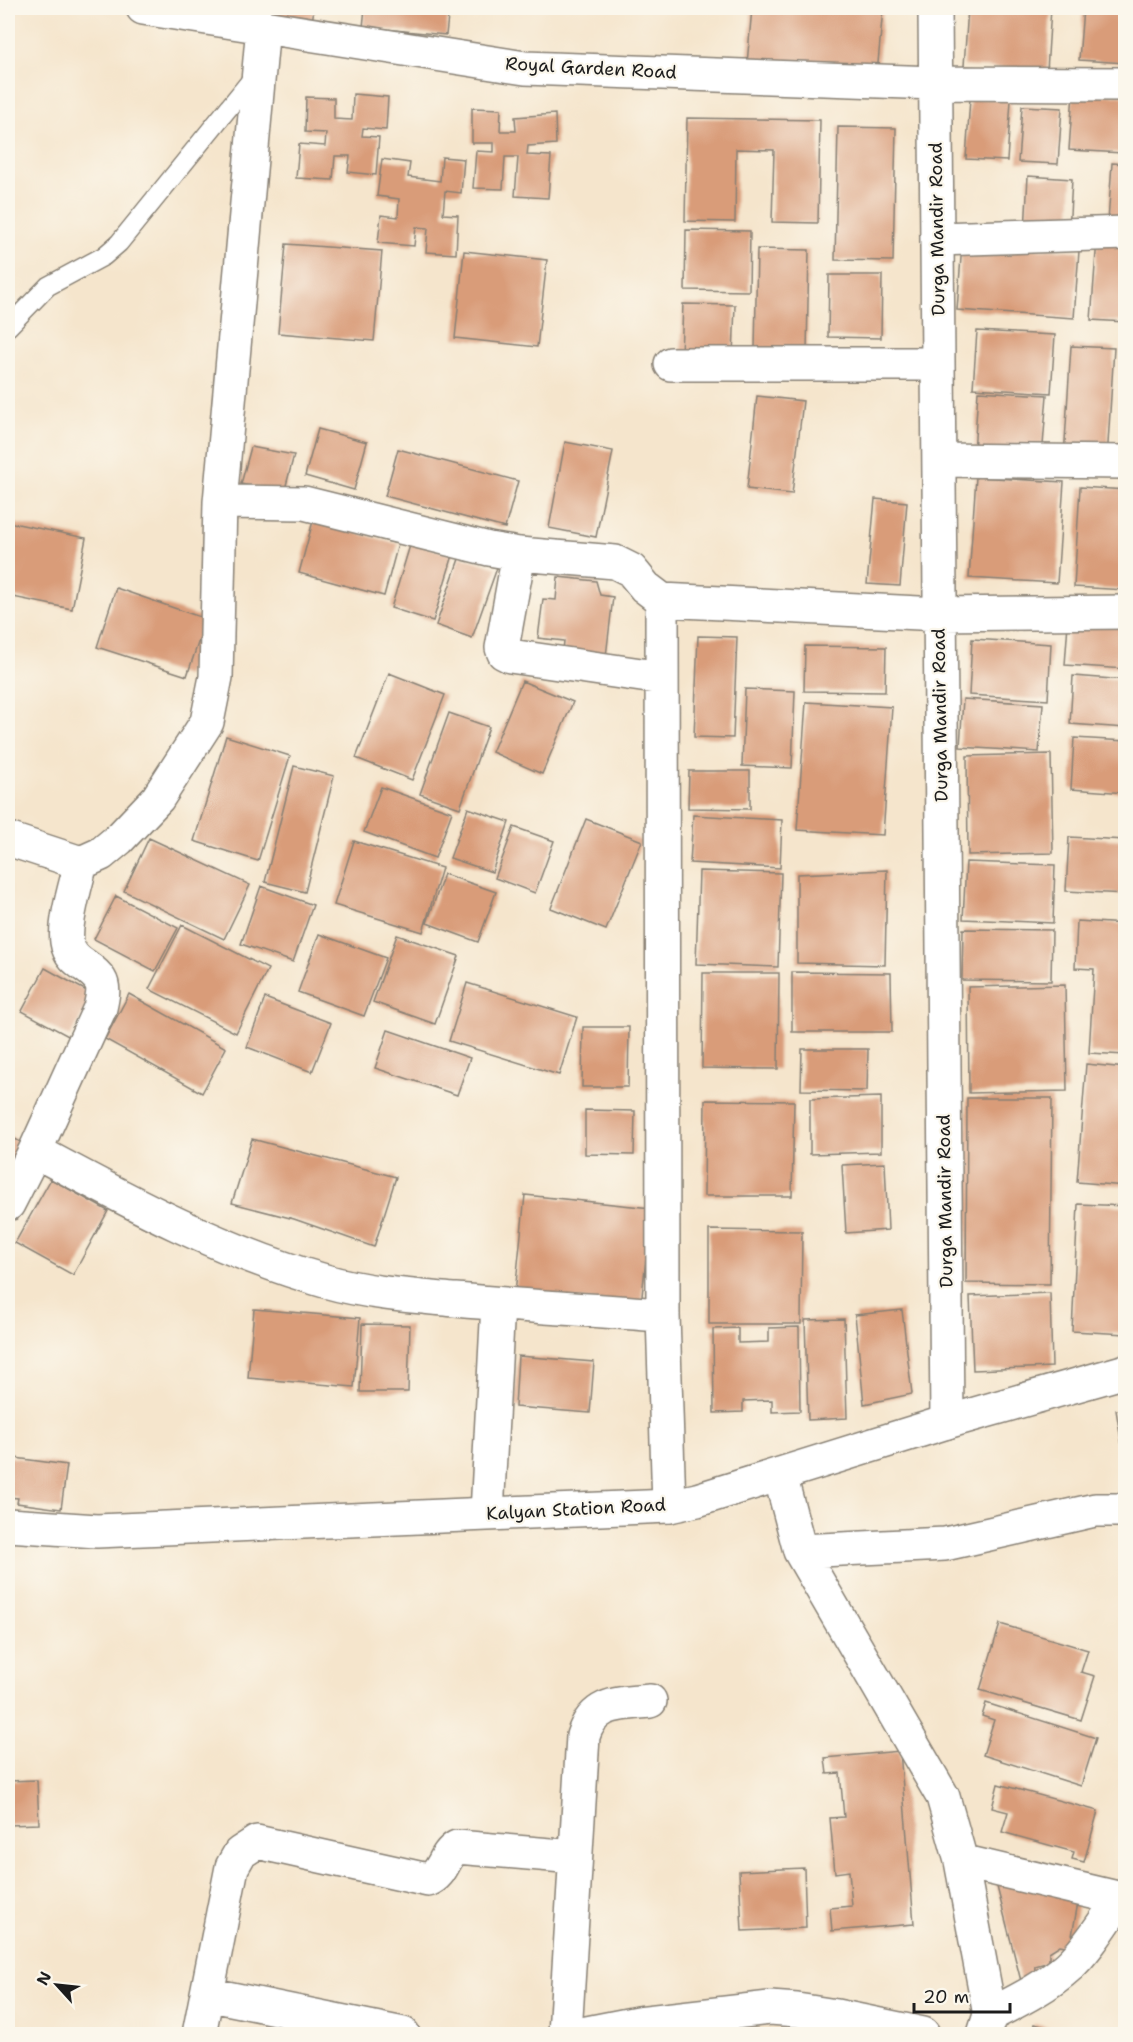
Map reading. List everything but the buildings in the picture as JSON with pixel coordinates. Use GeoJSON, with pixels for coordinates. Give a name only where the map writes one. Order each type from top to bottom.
{"type":"FeatureCollection","features":[{"type":"Feature","properties":{"kind":"street","name":"Royal Garden Road"},"geometry":{"type":"LineString","coordinates":[[143,8],[525,68],[935,83],[1125,84]]}},
{"type":"Feature","properties":{"kind":"street","name":"Durga Mandir Road"},"geometry":{"type":"LineString","coordinates":[[935,8],[947,1422]]}},
{"type":"Feature","properties":{"kind":"street"},"geometry":{"type":"LineString","coordinates":[[8,839],[81,863],[101,854],[119,839],[158,798],[207,722],[216,677],[220,502],[263,27]]}},
{"type":"Feature","properties":{"kind":"street"},"geometry":{"type":"LineString","coordinates":[[937,239],[1125,233]]}},
{"type":"Feature","properties":{"kind":"street"},"geometry":{"type":"LineString","coordinates":[[671,364],[938,364]]}},
{"type":"Feature","properties":{"kind":"street"},"geometry":{"type":"LineString","coordinates":[[939,460],[1125,462]]}},
{"type":"Feature","properties":{"kind":"street"},"geometry":{"type":"LineString","coordinates":[[220,502],[304,503],[489,549],[518,564],[600,578]]}},
{"type":"Feature","properties":{"kind":"street"},"geometry":{"type":"LineString","coordinates":[[518,564],[615,562],[631,570],[645,587],[662,600],[939,614],[1125,612]]}},
{"type":"Feature","properties":{"kind":"street"},"geometry":{"type":"LineString","coordinates":[[518,564],[502,648],[504,653],[510,656],[662,678]]}},
{"type":"Feature","properties":{"kind":"street"},"geometry":{"type":"LineString","coordinates":[[662,600],[663,1315],[669,1506]]}},
{"type":"Feature","properties":{"kind":"street"},"geometry":{"type":"LineString","coordinates":[[8,1204],[35,1151],[100,1008],[103,993],[100,980],[71,955],[67,942],[81,863]]}},
{"type":"Feature","properties":{"kind":"street"},"geometry":{"type":"LineString","coordinates":[[35,1151],[139,1206],[235,1250],[325,1281],[393,1294],[498,1304],[663,1315]]}},
{"type":"Feature","properties":{"kind":"street"},"geometry":{"type":"LineString","coordinates":[[486,1513],[498,1304]]}},
{"type":"Feature","properties":{"kind":"street","name":"Kalyan Station Road"},"geometry":{"type":"LineString","coordinates":[[8,1525],[97,1531],[669,1506],[697,1500],[947,1422],[1125,1371]]}},
{"type":"Feature","properties":{"kind":"street"},"geometry":{"type":"LineString","coordinates":[[780,1475],[800,1551],[943,1797],[961,1861],[987,2025],[1070,1965],[1123,1899],[961,1861]]}},
{"type":"Feature","properties":{"kind":"street"},"geometry":{"type":"LineString","coordinates":[[800,1551],[945,1544],[1095,1510],[1125,1510]]}},
{"type":"Feature","properties":{"kind":"street"},"geometry":{"type":"LineString","coordinates":[[565,2034],[583,1736],[587,1722],[596,1712],[611,1706],[650,1701]]}},
{"type":"Feature","properties":{"kind":"street"},"geometry":{"type":"LineString","coordinates":[[198,2034],[232,1867],[240,1853],[257,1842],[428,1880],[440,1872],[451,1851],[457,1847],[575,1857]]}},
{"type":"Feature","properties":{"kind":"street"},"geometry":{"type":"LineString","coordinates":[[207,1994],[403,2034]]}},
{"type":"Feature","properties":{"kind":"street"},"geometry":{"type":"LineString","coordinates":[[582,2034],[638,2023],[770,2008],[836,2016],[923,2034]]}},
{"type":"Feature","properties":{"kind":"lane"},"geometry":{"type":"LineString","coordinates":[[8,327],[48,286],[104,256],[119,243],[259,70]]}}]}
